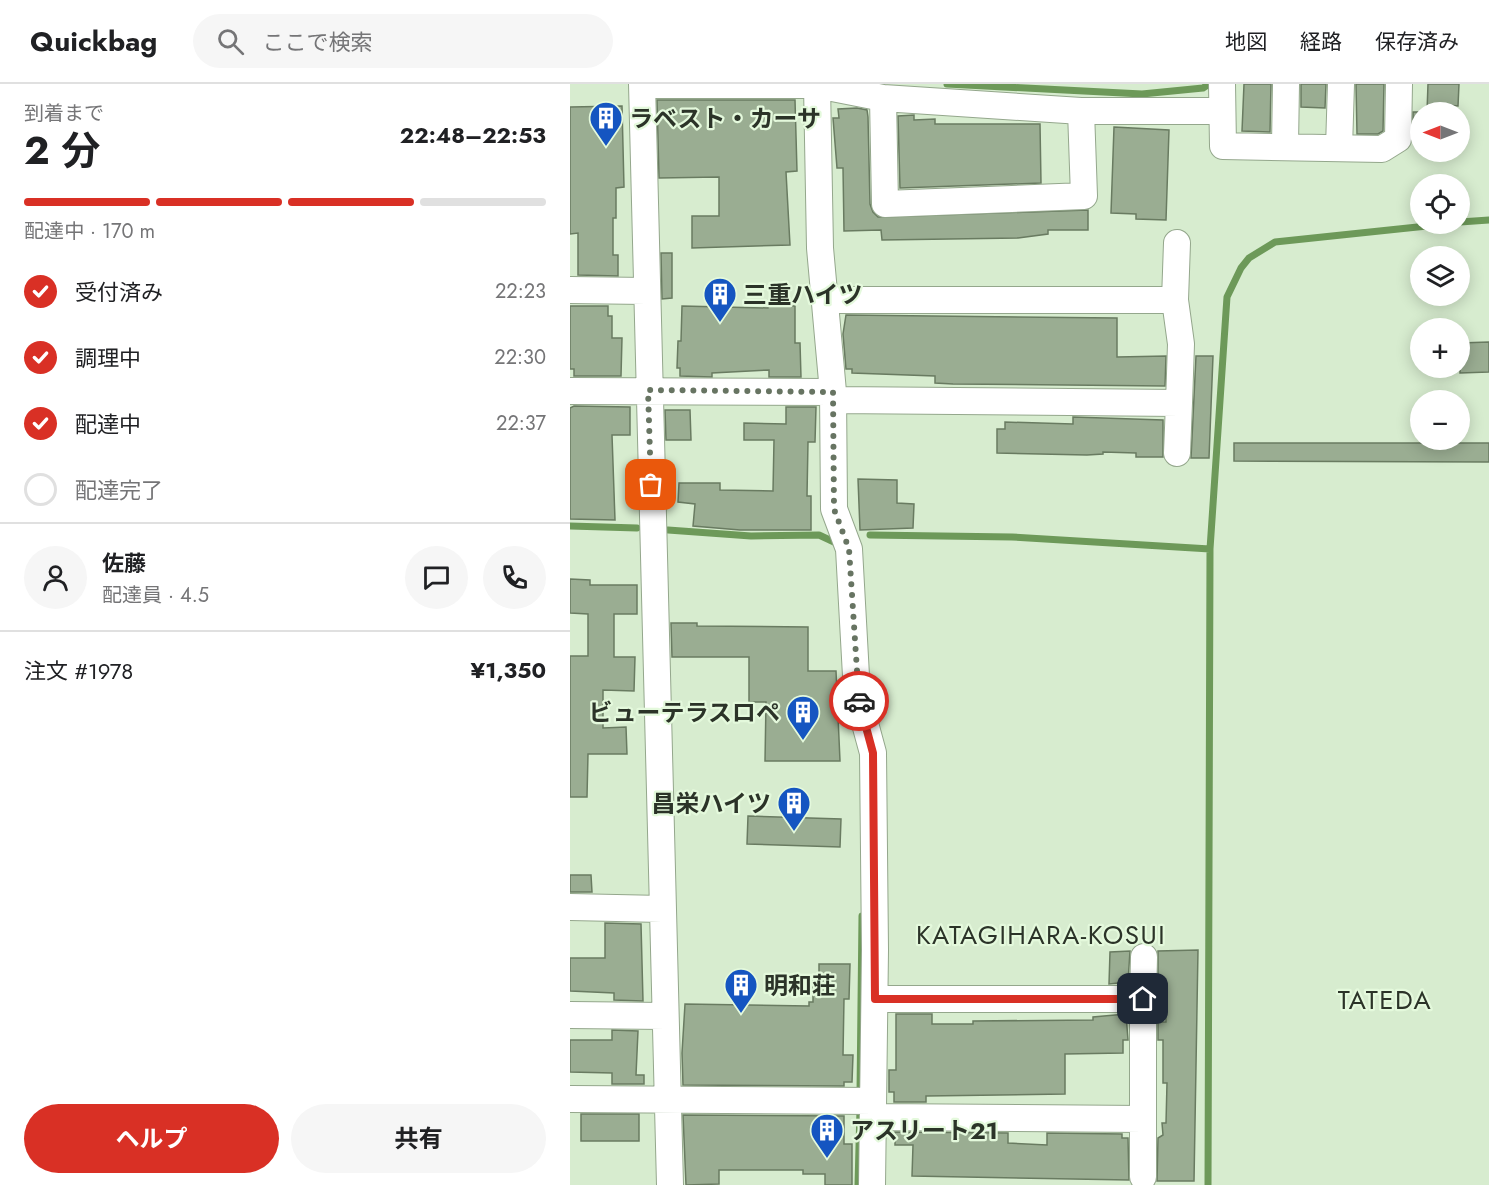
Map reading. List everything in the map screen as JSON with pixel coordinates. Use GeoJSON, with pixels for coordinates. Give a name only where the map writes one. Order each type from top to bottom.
{"type":"FeatureCollection","features":[{"type":"Feature","properties":{"kind":"street"},"geometry":{"type":"LineString","coordinates":[[670,1185],[642,84],[818,85],[851,87],[883,98],[1081,111],[1222,111]]}},
{"type":"Feature","properties":{"kind":"street"},"geometry":{"type":"LineString","coordinates":[[1222,84],[1224,146],[1285,145],[1382,149],[1398,139],[1399,84]]}},
{"type":"Feature","properties":{"kind":"street"},"geometry":{"type":"LineString","coordinates":[[1285,145],[1286,84]]}},
{"type":"Feature","properties":{"kind":"street"},"geometry":{"type":"LineString","coordinates":[[1339,148],[1341,84]]}},
{"type":"Feature","properties":{"kind":"street"},"geometry":{"type":"LineString","coordinates":[[818,85],[820,248],[833,396],[834,509],[849,549],[857,694],[873,753],[875,999],[872,1185]]}},
{"type":"Feature","properties":{"kind":"street"},"geometry":{"type":"LineString","coordinates":[[883,98],[885,204],[1084,196],[1081,111]]}},
{"type":"Feature","properties":{"kind":"street"},"geometry":{"type":"LineString","coordinates":[[1177,243],[1175,300],[1181,344],[1177,453]]}},
{"type":"Feature","properties":{"kind":"street"},"geometry":{"type":"LineString","coordinates":[[570,290],[646,291]]}},
{"type":"Feature","properties":{"kind":"street"},"geometry":{"type":"LineString","coordinates":[[824,300],[1175,300]]}},
{"type":"Feature","properties":{"kind":"street"},"geometry":{"type":"LineString","coordinates":[[570,391],[648,390],[1179,403]]}},
{"type":"Feature","properties":{"kind":"street"},"geometry":{"type":"LineString","coordinates":[[570,908],[662,909]]}},
{"type":"Feature","properties":{"kind":"street"},"geometry":{"type":"LineString","coordinates":[[1143,1177],[1144,957]]}},
{"type":"Feature","properties":{"kind":"street"},"geometry":{"type":"LineString","coordinates":[[875,999],[1143,999]]}},
{"type":"Feature","properties":{"kind":"street"},"geometry":{"type":"LineString","coordinates":[[570,1015],[665,1016]]}},
{"type":"Feature","properties":{"kind":"street"},"geometry":{"type":"LineString","coordinates":[[570,1099],[1143,1119]]}},
{"type":"Feature","properties":{"kind":"building"},"geometry":{"type":"Polygon","coordinates":[[[1244,84],[1271,84],[1270,132],[1242,131],[1244,84]]]}},
{"type":"Feature","properties":{"kind":"building"},"geometry":{"type":"Polygon","coordinates":[[[1301,84],[1326,84],[1325,108],[1301,107],[1301,84]]]}},
{"type":"Feature","properties":{"kind":"building"},"geometry":{"type":"Polygon","coordinates":[[[1356,84],[1384,84],[1383,131],[1378,134],[1357,134],[1356,84]]]}},
{"type":"Feature","properties":{"kind":"building"},"geometry":{"type":"Polygon","coordinates":[[[1428,84],[1459,84],[1458,102],[1427,102],[1428,84]]]}},
{"type":"Feature","properties":{"kind":"building"},"geometry":{"type":"Polygon","coordinates":[[[657,100],[795,100],[797,171],[786,172],[790,245],[692,248],[692,216],[719,216],[719,177],[659,178],[657,100]]]}},
{"type":"Feature","properties":{"kind":"building"},"geometry":{"type":"Polygon","coordinates":[[[622,106],[624,187],[616,188],[616,218],[613,218],[613,255],[618,255],[618,276],[578,275],[578,233],[570,234],[570,107],[622,106]]]}},
{"type":"Feature","properties":{"kind":"building"},"geometry":{"type":"Polygon","coordinates":[[[838,109],[867,110],[870,204],[878,217],[1088,210],[1088,230],[1048,230],[1048,234],[1018,238],[882,240],[881,230],[844,231],[843,168],[837,168],[833,118],[839,118],[838,109]]]}},
{"type":"Feature","properties":{"kind":"building"},"geometry":{"type":"Polygon","coordinates":[[[914,115],[914,120],[935,119],[935,124],[1040,124],[1041,183],[900,188],[898,116],[914,115]]]}},
{"type":"Feature","properties":{"kind":"building"},"geometry":{"type":"Polygon","coordinates":[[[1114,127],[1169,130],[1166,220],[1136,219],[1136,214],[1111,213],[1114,127]]]}},
{"type":"Feature","properties":{"kind":"building"},"geometry":{"type":"Polygon","coordinates":[[[661,253],[672,253],[672,298],[662,299],[661,253]]]}},
{"type":"Feature","properties":{"kind":"building"},"geometry":{"type":"Polygon","coordinates":[[[570,306],[608,306],[608,316],[612,316],[612,338],[622,338],[621,376],[574,376],[574,369],[570,369],[570,306]]]}},
{"type":"Feature","properties":{"kind":"building"},"geometry":{"type":"Polygon","coordinates":[[[682,306],[768,308],[769,306],[795,306],[795,343],[800,343],[801,377],[769,377],[769,370],[712,373],[712,377],[680,376],[680,368],[677,368],[678,341],[681,341],[682,306]]]}},
{"type":"Feature","properties":{"kind":"building"},"geometry":{"type":"Polygon","coordinates":[[[846,315],[1117,318],[1117,357],[1166,356],[1165,386],[953,384],[935,383],[935,376],[852,373],[852,369],[846,369],[843,334],[846,315]]]}},
{"type":"Feature","properties":{"kind":"building"},"geometry":{"type":"Polygon","coordinates":[[[1489,342],[1489,372],[1470,373],[1470,343],[1489,342]]]}},
{"type":"Feature","properties":{"kind":"building"},"geometry":{"type":"Polygon","coordinates":[[[1196,356],[1213,356],[1209,458],[1191,458],[1196,356]]]}},
{"type":"Feature","properties":{"kind":"building"},"geometry":{"type":"Polygon","coordinates":[[[574,406],[630,407],[630,435],[612,435],[615,520],[570,519],[570,408],[574,406]]]}},
{"type":"Feature","properties":{"kind":"building"},"geometry":{"type":"Polygon","coordinates":[[[786,407],[816,407],[815,442],[808,442],[807,496],[811,496],[811,530],[740,530],[693,526],[695,504],[678,502],[679,483],[720,483],[720,490],[773,491],[774,440],[744,440],[744,423],[786,424],[786,407]]]}},
{"type":"Feature","properties":{"kind":"building"},"geometry":{"type":"Polygon","coordinates":[[[665,410],[690,410],[691,440],[666,440],[665,410]]]}},
{"type":"Feature","properties":{"kind":"building"},"geometry":{"type":"Polygon","coordinates":[[[1073,417],[1163,420],[1163,457],[1136,457],[1136,453],[1103,452],[1103,454],[1087,455],[997,453],[997,429],[1005,429],[1005,422],[1073,424],[1073,417]]]}},
{"type":"Feature","properties":{"kind":"building"},"geometry":{"type":"Polygon","coordinates":[[[1234,443],[1410,443],[1410,450],[1470,450],[1470,443],[1489,443],[1489,462],[1234,461],[1234,443]]]}},
{"type":"Feature","properties":{"kind":"building"},"geometry":{"type":"Polygon","coordinates":[[[858,479],[897,480],[897,503],[914,504],[913,528],[860,530],[858,479]]]}},
{"type":"Feature","properties":{"kind":"building"},"geometry":{"type":"Polygon","coordinates":[[[570,579],[590,580],[590,585],[637,585],[637,614],[614,614],[614,657],[635,657],[634,691],[603,690],[603,728],[626,727],[627,754],[588,754],[587,797],[570,797],[570,656],[588,656],[588,614],[570,613],[570,579]]]}},
{"type":"Feature","properties":{"kind":"building"},"geometry":{"type":"Polygon","coordinates":[[[671,623],[697,623],[697,626],[808,627],[808,671],[836,671],[840,761],[765,761],[766,702],[749,702],[749,657],[672,657],[671,623]]]}},
{"type":"Feature","properties":{"kind":"building","name":"昌栄ハイツ"},"geometry":{"type":"Polygon","coordinates":[[[748,816],[841,819],[840,847],[747,844],[748,816]]]}},
{"type":"Feature","properties":{"kind":"building"},"geometry":{"type":"Polygon","coordinates":[[[570,875],[591,875],[592,892],[570,892],[570,875]]]}},
{"type":"Feature","properties":{"kind":"building"},"geometry":{"type":"Polygon","coordinates":[[[605,923],[641,924],[643,1001],[614,1000],[614,993],[570,991],[570,958],[605,958],[605,923]]]}},
{"type":"Feature","properties":{"kind":"building"},"geometry":{"type":"Polygon","coordinates":[[[1198,950],[1194,1181],[1157,1181],[1158,1138],[1163,1135],[1162,1123],[1166,1123],[1167,1083],[1163,1083],[1163,1040],[1158,1040],[1158,1022],[1166,1022],[1165,982],[1158,982],[1158,951],[1198,950]]]}},
{"type":"Feature","properties":{"kind":"building"},"geometry":{"type":"Polygon","coordinates":[[[1130,951],[1128,982],[1109,984],[1110,952],[1130,951]]]}},
{"type":"Feature","properties":{"kind":"building"},"geometry":{"type":"Polygon","coordinates":[[[819,964],[850,964],[849,999],[844,999],[843,1055],[853,1055],[852,1082],[844,1082],[844,1086],[683,1085],[685,1004],[809,1006],[809,1002],[813,1002],[813,975],[819,975],[819,964]]]}},
{"type":"Feature","properties":{"kind":"building"},"geometry":{"type":"Polygon","coordinates":[[[896,1014],[932,1014],[932,1024],[973,1024],[973,1021],[1093,1020],[1093,1017],[1126,1014],[1128,1040],[1123,1040],[1123,1053],[1065,1054],[1065,1094],[926,1096],[926,1102],[894,1102],[894,1092],[889,1092],[889,1070],[896,1070],[896,1014]]]}},
{"type":"Feature","properties":{"kind":"building"},"geometry":{"type":"Polygon","coordinates":[[[612,1030],[638,1031],[636,1075],[644,1075],[644,1084],[612,1084],[612,1073],[570,1072],[570,1040],[612,1040],[612,1030]]]}},
{"type":"Feature","properties":{"kind":"building"},"geometry":{"type":"Polygon","coordinates":[[[581,1114],[639,1114],[639,1141],[581,1141],[581,1114]]]}},
{"type":"Feature","properties":{"kind":"building"},"geometry":{"type":"Polygon","coordinates":[[[683,1115],[844,1116],[844,1144],[852,1144],[852,1185],[825,1185],[825,1174],[803,1174],[803,1170],[719,1170],[719,1184],[686,1185],[683,1115]]]}},
{"type":"Feature","properties":{"kind":"building"},"geometry":{"type":"Polygon","coordinates":[[[895,1132],[1008,1133],[1008,1143],[1047,1145],[1047,1133],[1122,1134],[1122,1138],[1128,1138],[1129,1180],[912,1176],[913,1145],[895,1145],[895,1132]]]}},
{"type":"Feature","properties":{"kind":"waterway"},"geometry":{"type":"LineString","coordinates":[[947,84],[1142,94],[1203,88],[1209,84]]}},
{"type":"Feature","properties":{"kind":"waterway"},"geometry":{"type":"LineString","coordinates":[[1470,221],[1489,220]]}},
{"type":"Feature","properties":{"kind":"waterway"},"geometry":{"type":"LineString","coordinates":[[1208,1185],[1210,549],[1227,297],[1241,268],[1249,258],[1275,242],[1410,228]]}},
{"type":"Feature","properties":{"kind":"waterway"},"geometry":{"type":"LineString","coordinates":[[570,526],[637,528]]}},
{"type":"Feature","properties":{"kind":"waterway"},"geometry":{"type":"LineString","coordinates":[[668,530],[751,536],[819,535],[834,542]]}},
{"type":"Feature","properties":{"kind":"waterway"},"geometry":{"type":"LineString","coordinates":[[870,535],[1012,537],[1210,549]]}},
{"type":"Feature","properties":{"kind":"waterway"},"geometry":{"type":"LineString","coordinates":[[860,1093],[862,916]]}},
{"type":"Feature","properties":{"kind":"waterway"},"geometry":{"type":"LineString","coordinates":[[858,1185],[860,1109]]}},
{"type":"Feature","properties":{"kind":"way so far"},"geometry":{"type":"LineString","coordinates":[[651,485],[648,390],[833,392],[834,509],[849,549],[859,701]]}},
{"type":"Feature","properties":{"kind":"place","name":"ラベスト・カーサ"},"geometry":{"type":"Point","coordinates":[606,147]}},
{"type":"Feature","properties":{"kind":"place","name":"三重ハイツ"},"geometry":{"type":"Point","coordinates":[720,323]}},
{"type":"Feature","properties":{"kind":"place","name":"ビューテラスロペ"},"geometry":{"type":"Point","coordinates":[803,741]}},
{"type":"Feature","properties":{"kind":"place","name":"昌栄ハイツ"},"geometry":{"type":"Point","coordinates":[794,832]}},
{"type":"Feature","properties":{"kind":"place","name":"明和荘"},"geometry":{"type":"Point","coordinates":[741,1014]}},
{"type":"Feature","properties":{"kind":"place","name":"アスリート21"},"geometry":{"type":"Point","coordinates":[827,1159]}},
{"type":"Feature","properties":{"kind":"district","name":"KATAGIHARA-KOSUI"},"geometry":{"type":"Point","coordinates":[1041,935]}},
{"type":"Feature","properties":{"kind":"district","name":"TATEDA"},"geometry":{"type":"Point","coordinates":[1385,1000]}},
{"type":"Feature","properties":{"kind":"route"},"geometry":{"type":"LineString","coordinates":[[859,701],[873,753],[875,999],[1143,999]]}}]}
